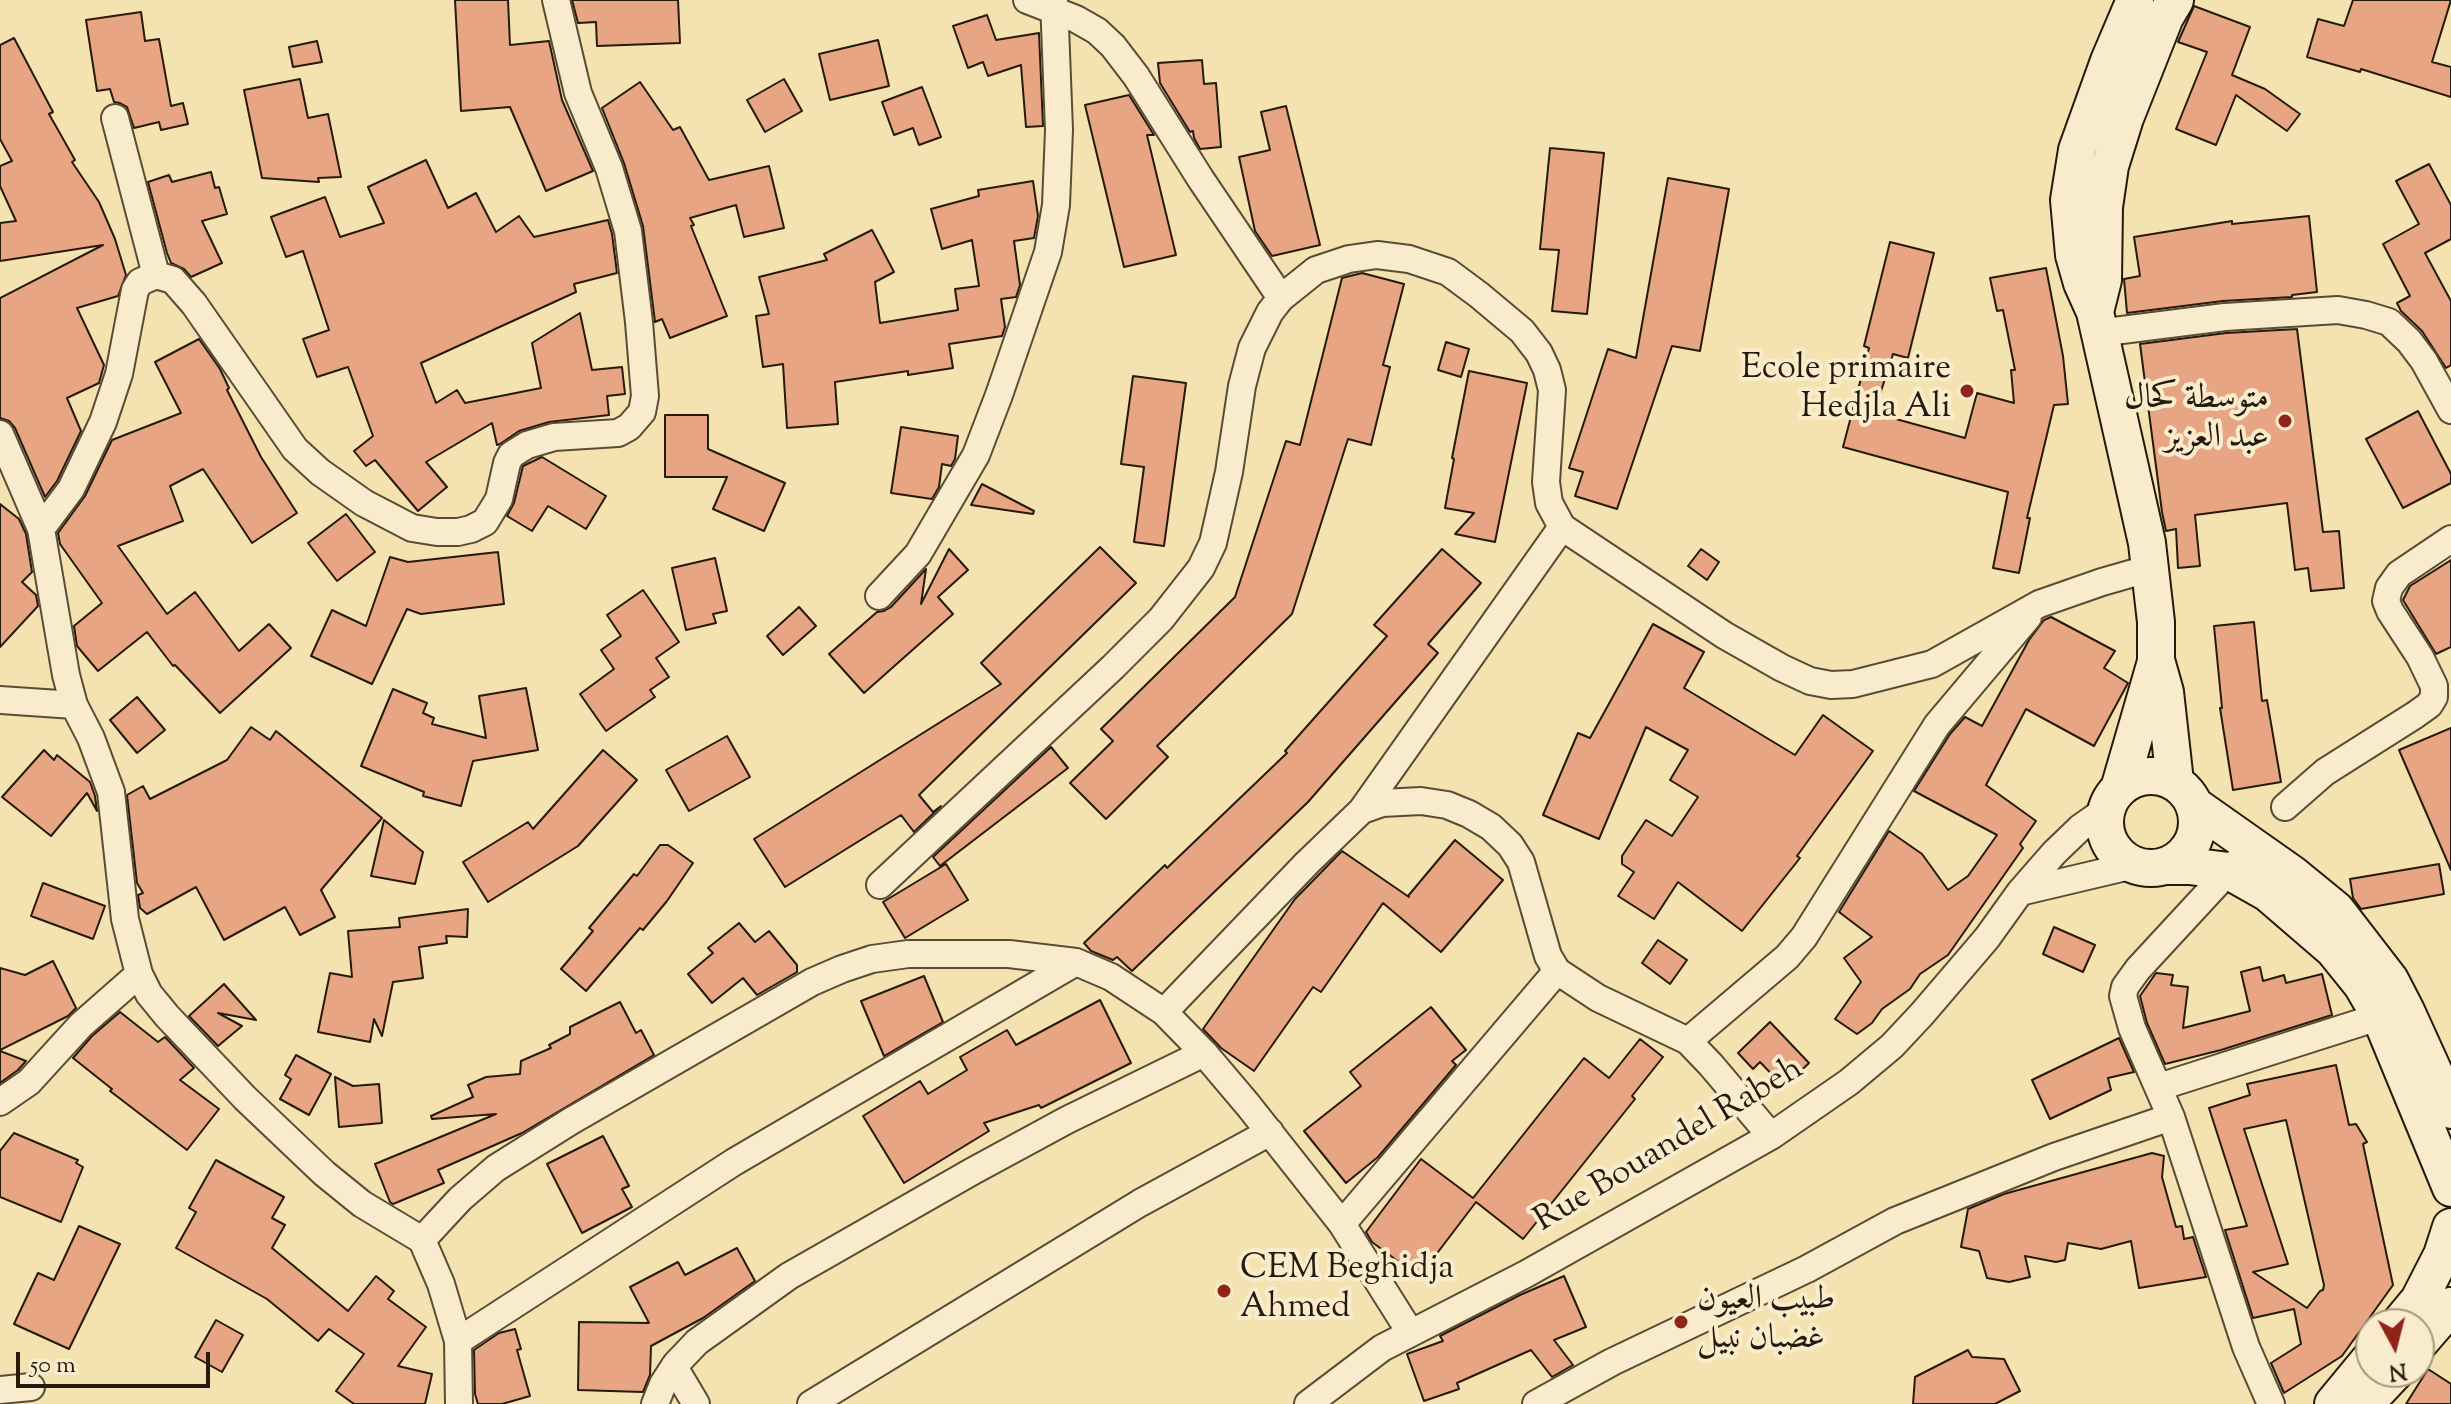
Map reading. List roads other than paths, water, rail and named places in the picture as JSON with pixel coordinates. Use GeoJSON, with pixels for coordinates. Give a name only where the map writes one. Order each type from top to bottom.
{"type":"FeatureCollection","features":[{"type":"Feature","properties":{"kind":"street"},"geometry":{"type":"LineString","coordinates":[[41,529],[71,489],[103,422],[119,374],[135,290],[140,282],[156,275],[173,280],[188,297],[295,449],[320,472],[364,503],[412,528],[458,532],[485,522],[499,499],[511,455],[527,445],[554,437],[618,433],[629,427],[642,412],[645,396],[628,231],[609,168],[578,93],[556,0]]}},
{"type":"Feature","properties":{"kind":"street"},"geometry":{"type":"LineString","coordinates":[[1027,0],[1054,6],[1097,31],[1113,46],[1136,76],[1281,298]]}},
{"type":"Feature","properties":{"kind":"street"},"geometry":{"type":"LineString","coordinates":[[2020,892],[2178,860],[2189,849],[2197,820],[2184,794],[2156,660],[2151,568],[2097,323],[2074,255],[2069,200],[2077,150],[2135,0]]}},
{"type":"Feature","properties":{"kind":"street"},"geometry":{"type":"LineString","coordinates":[[2097,323],[2103,280],[2104,207],[2110,166],[2125,118],[2165,17],[2175,0]]}},
{"type":"Feature","properties":{"kind":"street"},"geometry":{"type":"LineString","coordinates":[[879,596],[918,554],[976,455],[1048,252],[1056,205],[1059,130],[1054,6]]}},
{"type":"Feature","properties":{"kind":"street"},"geometry":{"type":"LineString","coordinates":[[115,118],[156,275]]}},
{"type":"Feature","properties":{"kind":"street"},"geometry":{"type":"LineString","coordinates":[[880,885],[1122,658],[1161,619],[1201,568],[1213,543],[1252,348],[1270,312],[1281,298],[1316,270],[1349,259],[1377,255],[1409,259],[1448,272],[1522,331],[1539,353],[1552,390],[1546,482],[1549,503],[1562,527],[1724,635],[1810,681],[1831,685],[1853,684],[1932,664],[2039,604],[2151,568]]}},
{"type":"Feature","properties":{"kind":"street"},"geometry":{"type":"LineString","coordinates":[[2097,323],[2338,310],[2366,315],[2389,322],[2409,341],[2424,361],[2451,410]]}},
{"type":"Feature","properties":{"kind":"street"},"geometry":{"type":"LineString","coordinates":[[0,434],[41,529],[66,675],[74,705],[91,738],[111,792],[125,919],[139,974],[149,994],[167,1016],[245,1098],[325,1174],[362,1204],[422,1240],[441,1284],[458,1341],[459,1404]]}},
{"type":"Feature","properties":{"kind":"street"},"geometry":{"type":"LineString","coordinates":[[1164,1012],[1362,810],[1562,527]]}},
{"type":"Feature","properties":{"kind":"street"},"geometry":{"type":"LineString","coordinates":[[2285,807],[2325,772],[2429,705],[2434,697],[2434,686],[2420,657],[2386,601],[2389,588],[2399,574],[2451,539]]}},
{"type":"Feature","properties":{"kind":"street"},"geometry":{"type":"LineString","coordinates":[[1688,1041],[1776,966],[1804,937],[1937,725],[2039,604]]}},
{"type":"Feature","properties":{"kind":"street"},"geometry":{"type":"LineString","coordinates":[[2156,660],[2105,831],[2111,845],[2121,857],[2149,866],[2241,858]]}},
{"type":"Feature","properties":{"kind":"street"},"geometry":{"type":"LineString","coordinates":[[0,700],[74,705]]}},
{"type":"Feature","properties":{"kind":"street"},"geometry":{"type":"LineString","coordinates":[[2113,799],[2131,780],[2146,776],[2161,777],[2184,794],[2268,893],[2333,949],[2362,985],[2393,1012],[2451,1110]]}},
{"type":"Feature","properties":{"kind":"street","name":"Rue Bouandel Rabeh"},"geometry":{"type":"LineString","coordinates":[[1308,1404],[1382,1348],[1526,1274],[1771,1136],[1849,1082],[1892,1046],[1970,959],[2020,892],[2062,845],[2113,799]]}},
{"type":"Feature","properties":{"kind":"street"},"geometry":{"type":"LineString","coordinates":[[1362,810],[1382,803],[1421,801],[1447,805],[1491,827],[1510,845],[1521,862],[1548,956],[1557,971],[1598,998],[1688,1041],[1771,1136]]}},
{"type":"Feature","properties":{"kind":"street"},"geometry":{"type":"LineString","coordinates":[[2241,858],[2138,969],[2125,987],[2123,996],[2171,1117],[2246,1347],[2271,1404]]}},
{"type":"Feature","properties":{"kind":"street"},"geometry":{"type":"LineString","coordinates":[[422,1240],[460,1199],[496,1168],[571,1121],[812,982],[872,959],[908,954],[1009,954],[1076,962],[1111,977],[1164,1012],[1204,1053],[1342,1224],[1410,1332]]}},
{"type":"Feature","properties":{"kind":"street"},"geometry":{"type":"LineString","coordinates":[[458,1341],[734,1162],[1076,962]]}},
{"type":"Feature","properties":{"kind":"street"},"geometry":{"type":"LineString","coordinates":[[1342,1224],[1557,971]]}},
{"type":"Feature","properties":{"kind":"street"},"geometry":{"type":"LineString","coordinates":[[0,1102],[29,1082],[81,1025],[139,974]]}},
{"type":"Feature","properties":{"kind":"street"},"geometry":{"type":"LineString","coordinates":[[2159,1087],[2393,1012]]}},
{"type":"Feature","properties":{"kind":"street"},"geometry":{"type":"LineString","coordinates":[[2393,1012],[2451,1188]]}},
{"type":"Feature","properties":{"kind":"street"},"geometry":{"type":"LineString","coordinates":[[655,1404],[674,1367],[697,1342],[789,1276],[1067,1120],[1204,1053]]}},
{"type":"Feature","properties":{"kind":"street"},"geometry":{"type":"LineString","coordinates":[[1536,1404],[1612,1362],[1807,1269],[1895,1221],[2054,1157],[2171,1117]]}},
{"type":"Feature","properties":{"kind":"street"},"geometry":{"type":"LineString","coordinates":[[811,1404],[1140,1203],[1270,1132]]}},
{"type":"Feature","properties":{"kind":"street"},"geometry":{"type":"LineString","coordinates":[[2412,1308],[2442,1255],[2451,1227]]}},
{"type":"Feature","properties":{"kind":"street"},"geometry":{"type":"LineString","coordinates":[[2435,1324],[2451,1306]]}},
{"type":"Feature","properties":{"kind":"street"},"geometry":{"type":"LineString","coordinates":[[674,1367],[696,1404]]}},
{"type":"Feature","properties":{"kind":"street"},"geometry":{"type":"LineString","coordinates":[[2333,1404],[2355,1377]]}},
{"type":"Feature","properties":{"kind":"street"},"geometry":{"type":"LineString","coordinates":[[0,1390],[31,1387]]}},
{"type":"Feature","properties":{"kind":"street"},"geometry":{"type":"LineString","coordinates":[[2365,1404],[2380,1388]]}},
{"type":"Feature","properties":{"kind":"place","name":"Ecole primaire Hedjla Ali"},"geometry":{"type":"Point","coordinates":[1967,391]}},
{"type":"Feature","properties":{"kind":"place","name":"متوسطة كحال عبد العزيز"},"geometry":{"type":"Point","coordinates":[2285,421]}},
{"type":"Feature","properties":{"kind":"place","name":"CEM Beghidja Ahmed"},"geometry":{"type":"Point","coordinates":[1224,1291]}},
{"type":"Feature","properties":{"kind":"place","name":"طبيب العيون غضبان نبيل"},"geometry":{"type":"Point","coordinates":[1681,1322]}}]}
